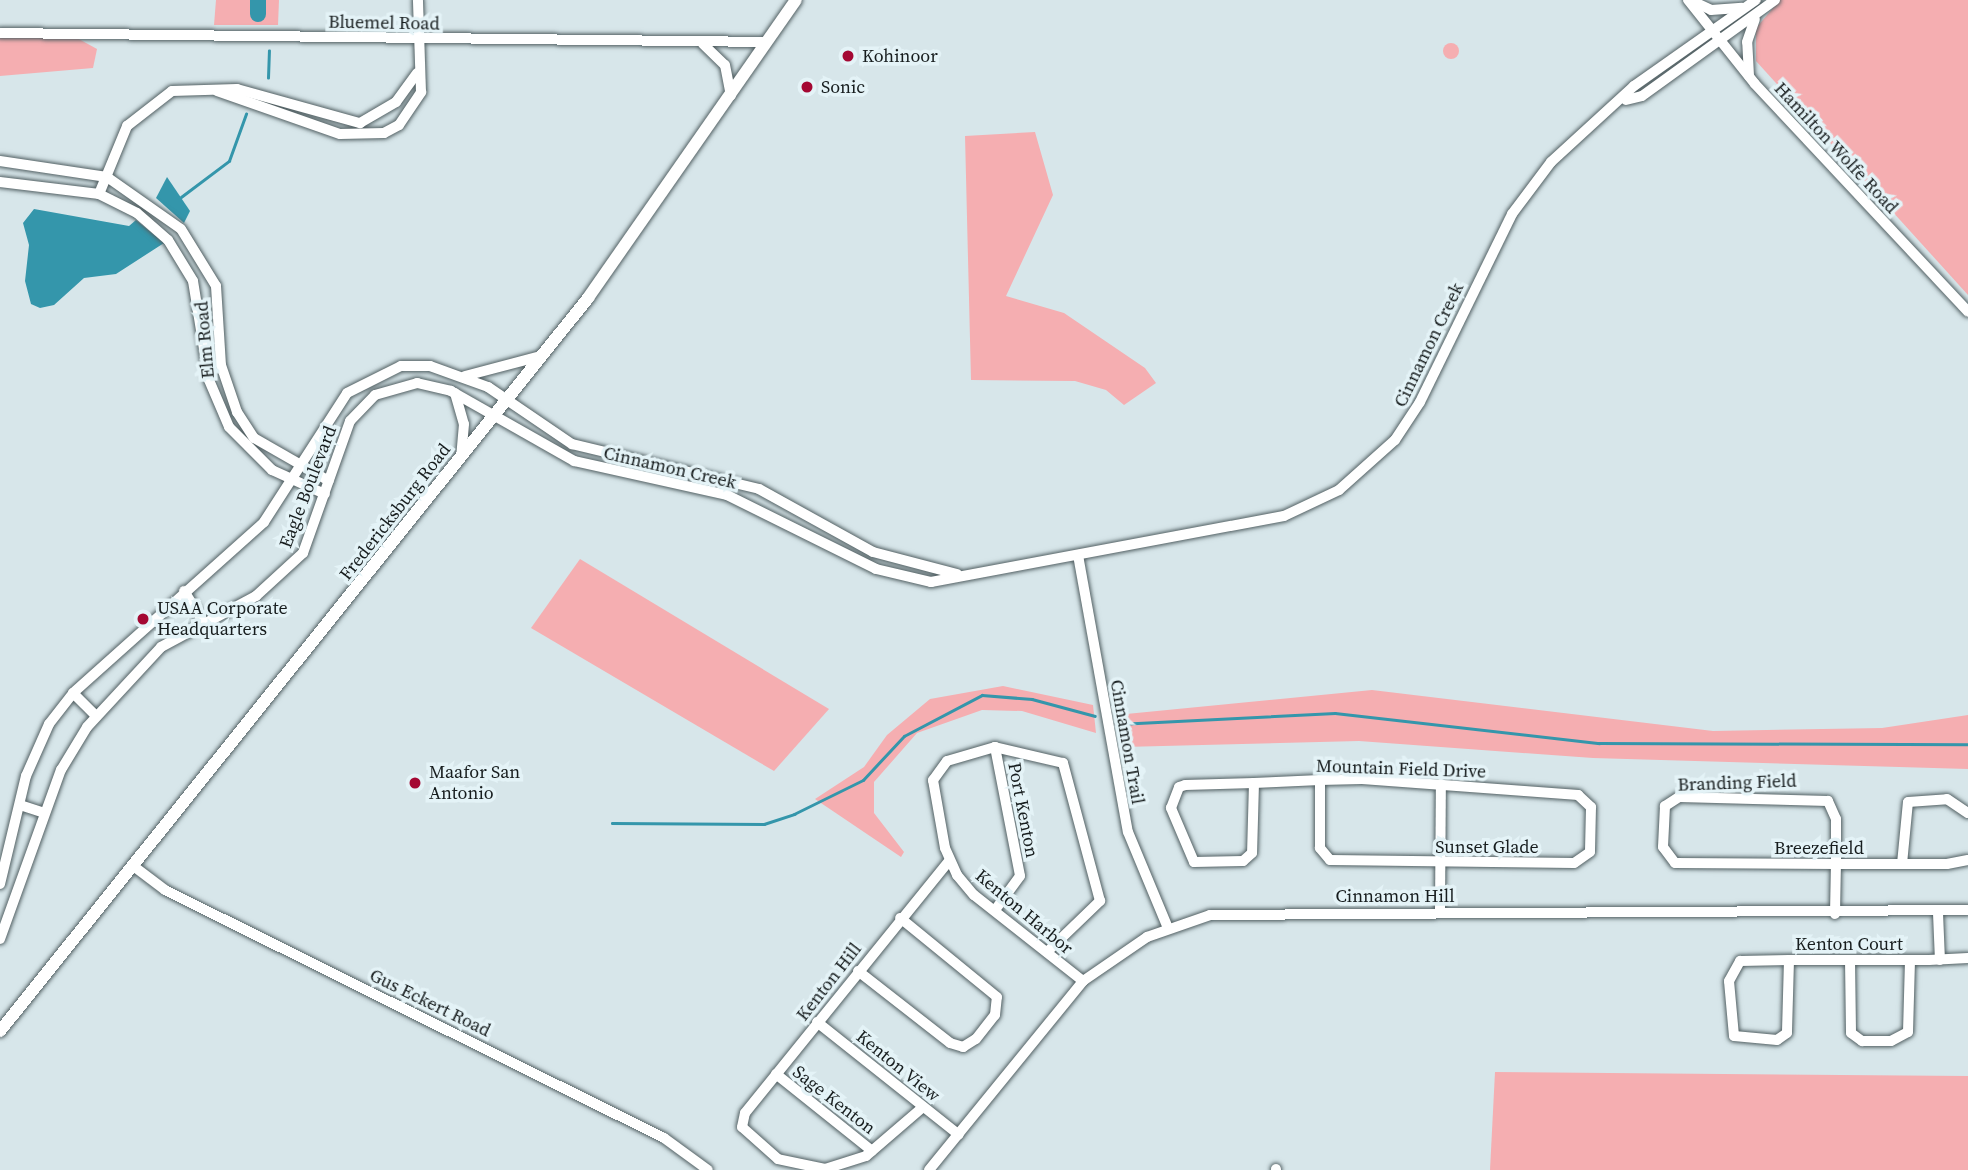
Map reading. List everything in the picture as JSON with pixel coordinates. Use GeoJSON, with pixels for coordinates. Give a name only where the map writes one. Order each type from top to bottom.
{"type":"FeatureCollection","features":[{"type":"Feature","properties":{"kind":"main road","name":"Fredericksburg Road"},"geometry":{"type":"LineString","coordinates":[[0,1031],[136,868],[541,356],[731,96],[796,0]]}},
{"type":"Feature","properties":{"kind":"street"},"geometry":{"type":"LineString","coordinates":[[209,88],[340,134],[369,137],[399,125],[421,92],[417,73],[418,0]]}},
{"type":"Feature","properties":{"kind":"street"},"geometry":{"type":"LineString","coordinates":[[1689,0],[1711,10],[1746,8]]}},
{"type":"Feature","properties":{"kind":"street","name":"Hamilton Wolfe Road"},"geometry":{"type":"LineString","coordinates":[[1689,0],[1749,76],[1968,312]]}},
{"type":"Feature","properties":{"kind":"street","name":"Cinnamon Creek"},"geometry":{"type":"LineString","coordinates":[[496,413],[548,448],[611,471],[727,495],[865,564],[909,579],[943,581],[957,574],[1078,555],[1284,516],[1354,480],[1395,440],[1420,402],[1524,195],[1567,146],[1626,100],[1634,86],[1756,0]]}},
{"type":"Feature","properties":{"kind":"street","name":"Cinnamon Creek"},"geometry":{"type":"LineString","coordinates":[[1626,100],[1642,96],[1758,15],[1775,0]]}},
{"type":"Feature","properties":{"kind":"street"},"geometry":{"type":"LineString","coordinates":[[1749,76],[1747,42],[1758,15]]}},
{"type":"Feature","properties":{"kind":"street","name":"Bluemel Road"},"geometry":{"type":"LineString","coordinates":[[0,33],[416,40],[767,42]]}},
{"type":"Feature","properties":{"kind":"street"},"geometry":{"type":"LineString","coordinates":[[699,43],[725,65],[731,96]]}},
{"type":"Feature","properties":{"kind":"street"},"geometry":{"type":"LineString","coordinates":[[99,194],[139,111],[172,91],[209,88],[275,97],[360,123],[396,102],[417,73]]}},
{"type":"Feature","properties":{"kind":"street","name":"Elm Road"},"geometry":{"type":"LineString","coordinates":[[0,161],[107,177],[150,202],[204,262],[216,286],[225,388],[254,438],[299,467],[329,481]]}},
{"type":"Feature","properties":{"kind":"street","name":"Elm Road"},"geometry":{"type":"LineString","coordinates":[[0,182],[99,194],[137,213],[184,260],[214,398],[251,455],[292,480],[325,494]]}},
{"type":"Feature","properties":{"kind":"street"},"geometry":{"type":"LineString","coordinates":[[462,376],[541,356]]}},
{"type":"Feature","properties":{"kind":"street","name":"Eagle Boulevard"},"geometry":{"type":"LineString","coordinates":[[0,884],[20,805],[49,724],[74,693],[184,591],[264,522],[292,480],[331,410],[366,380],[411,365],[462,376],[506,400]]}},
{"type":"Feature","properties":{"kind":"street","name":"Eagle Boulevard"},"geometry":{"type":"LineString","coordinates":[[0,939],[44,813],[96,716],[161,647],[202,620],[231,611],[279,579],[303,554],[351,421],[375,395],[417,383],[455,393],[496,413]]}},
{"type":"Feature","properties":{"kind":"street"},"geometry":{"type":"LineString","coordinates":[[455,393],[464,424],[461,457]]}},
{"type":"Feature","properties":{"kind":"street","name":"Cinnamon Creek"},"geometry":{"type":"LineString","coordinates":[[506,400],[572,444],[759,489],[858,544],[912,563],[957,574]]}},
{"type":"Feature","properties":{"kind":"street"},"geometry":{"type":"LineString","coordinates":[[611,471],[614,455]]}},
{"type":"Feature","properties":{"kind":"street","name":"Cinnamon Trail"},"geometry":{"type":"LineString","coordinates":[[1078,555],[1128,832],[1168,928]]}},
{"type":"Feature","properties":{"kind":"street"},"geometry":{"type":"LineString","coordinates":[[909,579],[912,563]]}},
{"type":"Feature","properties":{"kind":"street"},"geometry":{"type":"LineString","coordinates":[[184,591],[202,620]]}},
{"type":"Feature","properties":{"kind":"street"},"geometry":{"type":"LineString","coordinates":[[74,693],[96,716]]}},
{"type":"Feature","properties":{"kind":"street"},"geometry":{"type":"LineString","coordinates":[[949,861],[934,773],[960,755],[995,747],[1063,763],[1079,839],[1100,893],[1098,908],[1047,952]]}},
{"type":"Feature","properties":{"kind":"street","name":"Port Kenton"},"geometry":{"type":"LineString","coordinates":[[995,747],[1020,876],[995,910]]}},
{"type":"Feature","properties":{"kind":"street","name":"Mountain Field Drive"},"geometry":{"type":"LineString","coordinates":[[1254,783],[1252,853],[1222,864],[1199,865],[1190,859],[1171,808],[1174,791],[1185,785],[1320,780],[1441,784],[1586,799]]}},
{"type":"Feature","properties":{"kind":"street","name":"Sunset Glade"},"geometry":{"type":"LineString","coordinates":[[1320,780],[1325,857],[1441,862],[1580,862],[1591,846],[1586,799]]}},
{"type":"Feature","properties":{"kind":"street"},"geometry":{"type":"LineString","coordinates":[[1440,912],[1441,784]]}},
{"type":"Feature","properties":{"kind":"street","name":"Branding Field"},"geometry":{"type":"LineString","coordinates":[[1671,861],[1663,847],[1662,813],[1676,798],[1828,801],[1836,809],[1836,864]]}},
{"type":"Feature","properties":{"kind":"street"},"geometry":{"type":"LineString","coordinates":[[1902,864],[1903,810],[1911,800],[1947,799],[1968,813]]}},
{"type":"Feature","properties":{"kind":"street"},"geometry":{"type":"LineString","coordinates":[[20,805],[44,813]]}},
{"type":"Feature","properties":{"kind":"street","name":"Breezefield"},"geometry":{"type":"LineString","coordinates":[[1671,861],[1902,864],[1968,860]]}},
{"type":"Feature","properties":{"kind":"street","name":"Kenton Harbor"},"geometry":{"type":"LineString","coordinates":[[949,861],[995,910],[1083,981]]}},
{"type":"Feature","properties":{"kind":"street","name":"Kenton Hill"},"geometry":{"type":"LineString","coordinates":[[872,1151],[839,1167],[810,1168],[778,1159],[742,1127],[776,1074],[949,861]]}},
{"type":"Feature","properties":{"kind":"street"},"geometry":{"type":"LineString","coordinates":[[1835,914],[1836,864]]}},
{"type":"Feature","properties":{"kind":"street","name":"Gus Eckert Road"},"geometry":{"type":"LineString","coordinates":[[136,868],[165,890],[664,1138],[708,1170]]}},
{"type":"Feature","properties":{"kind":"street","name":"Cinnamon Hill"},"geometry":{"type":"LineString","coordinates":[[929,1170],[1083,981],[1125,949],[1168,928],[1234,912],[1835,914],[1968,910]]}},
{"type":"Feature","properties":{"kind":"street"},"geometry":{"type":"LineString","coordinates":[[1938,913],[1940,960]]}},
{"type":"Feature","properties":{"kind":"street"},"geometry":{"type":"LineString","coordinates":[[858,971],[957,1047],[969,1045],[985,1028],[997,1008],[993,992],[900,918]]}},
{"type":"Feature","properties":{"kind":"street","name":"Kenton Court"},"geometry":{"type":"LineString","coordinates":[[1789,960],[1789,1027],[1777,1040],[1760,1040],[1731,1032],[1732,966],[1789,960],[1968,958]]}},
{"type":"Feature","properties":{"kind":"street"},"geometry":{"type":"LineString","coordinates":[[1850,960],[1851,1033],[1877,1041],[1897,1041],[1908,1032],[1910,960]]}},
{"type":"Feature","properties":{"kind":"street","name":"Kenton View"},"geometry":{"type":"LineString","coordinates":[[817,1022],[959,1135]]}},
{"type":"Feature","properties":{"kind":"street","name":"Sage Kenton"},"geometry":{"type":"LineString","coordinates":[[776,1074],[872,1151]]}},
{"type":"Feature","properties":{"kind":"street"},"geometry":{"type":"LineString","coordinates":[[872,1151],[923,1107]]}},
{"type":"Feature","properties":{"kind":"shaded area"},"geometry":{"type":"Polygon","coordinates":[[[216,0],[279,0],[278,25],[214,25],[216,0]]]}},
{"type":"Feature","properties":{"kind":"shaded area"},"geometry":{"type":"Polygon","coordinates":[[[1780,0],[1968,0],[1968,295],[1756,61],[1756,28],[1780,0]]]}},
{"type":"Feature","properties":{"kind":"shaded area"},"geometry":{"type":"Polygon","coordinates":[[[0,37],[77,38],[97,49],[93,68],[0,76],[0,37]]]}},
{"type":"Feature","properties":{"kind":"shaded area"},"geometry":{"type":"Polygon","coordinates":[[[1451,43],[1459,51],[1451,59],[1443,51],[1451,43]]]}},
{"type":"Feature","properties":{"kind":"shaded area"},"geometry":{"type":"Polygon","coordinates":[[[1035,132],[1053,195],[1006,296],[1064,313],[1145,368],[1156,383],[1124,405],[1106,390],[1075,381],[971,380],[965,136],[1035,132]]]}},
{"type":"Feature","properties":{"kind":"shaded area"},"geometry":{"type":"Polygon","coordinates":[[[580,559],[829,709],[774,771],[531,628],[580,559]]]}},
{"type":"Feature","properties":{"kind":"shaded area"},"geometry":{"type":"Polygon","coordinates":[[[1003,686],[1093,705],[1096,733],[1022,711],[982,710],[917,733],[874,782],[874,813],[904,852],[901,857],[815,799],[864,767],[887,735],[930,699],[1003,686]]]}},
{"type":"Feature","properties":{"kind":"shaded area"},"geometry":{"type":"Polygon","coordinates":[[[1372,690],[1713,731],[1882,728],[1968,715],[1968,769],[1593,758],[1359,741],[1123,747],[1116,715],[1372,690]]]}},
{"type":"Feature","properties":{"kind":"shaded area"},"geometry":{"type":"Polygon","coordinates":[[[1495,1072],[1968,1076],[1968,1170],[1490,1170],[1495,1072]]]}},
{"type":"Feature","properties":{"kind":"water"},"geometry":{"type":"Polygon","coordinates":[[[167,177],[190,211],[184,223],[156,198],[167,177]]]}},
{"type":"Feature","properties":{"kind":"water"},"geometry":{"type":"Polygon","coordinates":[[[34,209],[129,226],[136,220],[164,243],[116,274],[84,278],[54,305],[40,308],[31,304],[25,281],[29,245],[23,223],[34,209]]]}},
{"type":"Feature","properties":{"kind":"waterway"},"geometry":{"type":"LineString","coordinates":[[258,0],[258,14]]}},
{"type":"Feature","properties":{"kind":"waterway"},"geometry":{"type":"LineString","coordinates":[[268,78],[269,51]]}},
{"type":"Feature","properties":{"kind":"waterway"},"geometry":{"type":"LineString","coordinates":[[181,197],[229,161],[246,114]]}},
{"type":"Feature","properties":{"kind":"waterway"},"geometry":{"type":"LineString","coordinates":[[612,823],[764,824],[794,814],[863,780],[904,736],[982,695],[1032,699],[1095,716]]}},
{"type":"Feature","properties":{"kind":"waterway"},"geometry":{"type":"LineString","coordinates":[[1118,724],[1335,713],[1599,743],[1968,744]]}},
{"type":"Feature","properties":{"kind":"place","name":"Kohinoor"},"geometry":{"type":"Point","coordinates":[848,56]}},
{"type":"Feature","properties":{"kind":"place","name":"Sonic"},"geometry":{"type":"Point","coordinates":[807,87]}},
{"type":"Feature","properties":{"kind":"place","name":"USAA Corporate Headquarters"},"geometry":{"type":"Point","coordinates":[143,619]}},
{"type":"Feature","properties":{"kind":"place","name":"Maafor San Antonio"},"geometry":{"type":"Point","coordinates":[415,783]}}]}
